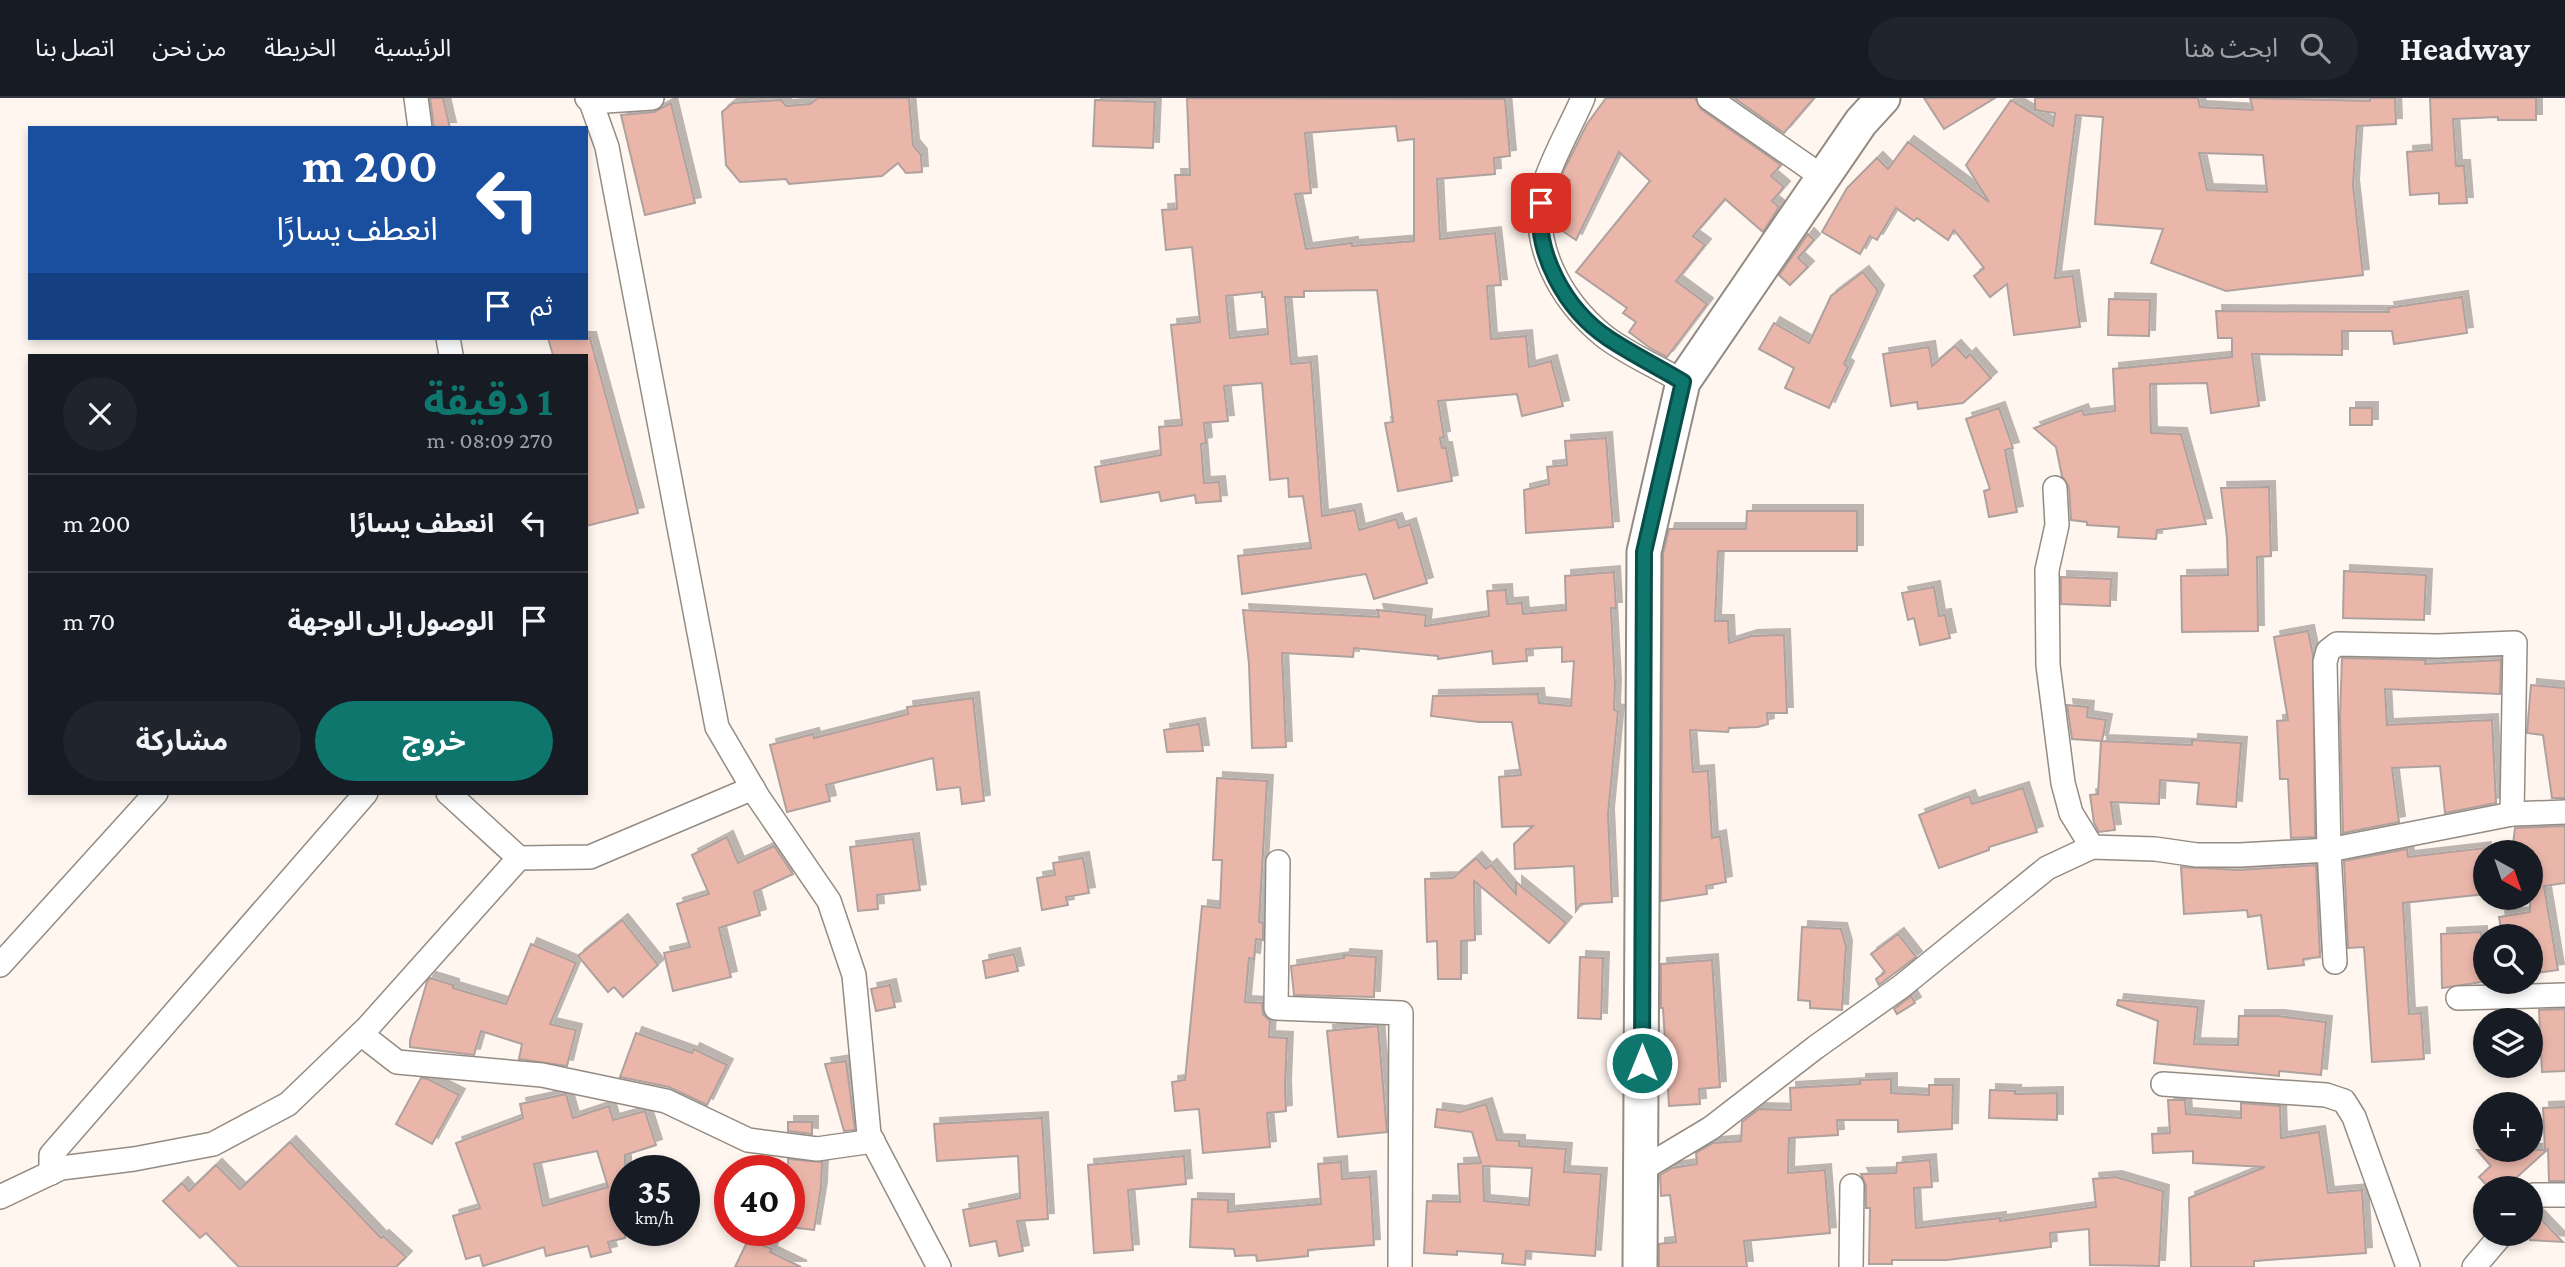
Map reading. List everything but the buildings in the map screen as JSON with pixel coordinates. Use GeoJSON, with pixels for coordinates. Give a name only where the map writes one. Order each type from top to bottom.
{"type":"FeatureCollection","features":[{"type":"Feature","properties":{"kind":"street"},"geometry":{"type":"LineString","coordinates":[[416,98],[420,126]]}},
{"type":"Feature","properties":{"kind":"street"},"geometry":{"type":"LineString","coordinates":[[1583,98],[1544,186],[1539,221],[1546,258],[1568,301],[1605,337],[1683,382]]}},
{"type":"Feature","properties":{"kind":"street"},"geometry":{"type":"LineString","coordinates":[[1709,98],[1824,178]]}},
{"type":"Feature","properties":{"kind":"street"},"geometry":{"type":"LineString","coordinates":[[1640,1267],[1644,552],[1683,382],[1861,122],[1884,98]]}},
{"type":"Feature","properties":{"kind":"street"},"geometry":{"type":"LineString","coordinates":[[638,99],[589,100],[607,146],[717,727],[753,788],[829,901],[854,975],[869,1134],[939,1267]]}},
{"type":"Feature","properties":{"kind":"street"},"geometry":{"type":"LineString","coordinates":[[2054,488],[2057,525],[2047,569],[2048,665],[2063,783],[2071,813],[2091,847]]}},
{"type":"Feature","properties":{"kind":"street"},"geometry":{"type":"LineString","coordinates":[[2335,962],[2329,850],[2325,662],[2328,652],[2337,644],[2438,646],[2515,643],[2512,814]]}},
{"type":"Feature","properties":{"kind":"street"},"geometry":{"type":"LineString","coordinates":[[459,797],[519,858],[590,857],[753,788]]}},
{"type":"Feature","properties":{"kind":"street"},"geometry":{"type":"LineString","coordinates":[[0,965],[154,795]]}},
{"type":"Feature","properties":{"kind":"street"},"geometry":{"type":"LineString","coordinates":[[51,1173],[51,1155],[364,795]]}},
{"type":"Feature","properties":{"kind":"street"},"geometry":{"type":"LineString","coordinates":[[1641,1170],[1711,1128],[1816,1047],[1902,986],[2047,868],[2091,847],[2155,849],[2197,855],[2329,850],[2512,814],[2565,813]]}},
{"type":"Feature","properties":{"kind":"street"},"geometry":{"type":"LineString","coordinates":[[0,1197],[61,1168],[134,1159],[213,1144],[288,1104],[360,1034],[519,858]]}},
{"type":"Feature","properties":{"kind":"street"},"geometry":{"type":"LineString","coordinates":[[1278,862],[1276,1008],[1401,1013],[1400,1267]]}},
{"type":"Feature","properties":{"kind":"street"},"geometry":{"type":"LineString","coordinates":[[2458,998],[2565,995]]}},
{"type":"Feature","properties":{"kind":"street"},"geometry":{"type":"LineString","coordinates":[[360,1034],[397,1062],[542,1075],[666,1101],[748,1140],[817,1149],[873,1141]]}},
{"type":"Feature","properties":{"kind":"street"},"geometry":{"type":"LineString","coordinates":[[2163,1084],[2326,1095],[2344,1101],[2354,1117],[2408,1267]]}},
{"type":"Feature","properties":{"kind":"street"},"geometry":{"type":"LineString","coordinates":[[1851,1267],[1852,1186]]}},
{"type":"Feature","properties":{"kind":"street"},"geometry":{"type":"LineString","coordinates":[[2543,1195],[2565,1195]]}},
{"type":"Feature","properties":{"kind":"street"},"geometry":{"type":"LineString","coordinates":[[2474,1267],[2492,1246]]}},
{"type":"Feature","properties":{"kind":"route"},"geometry":{"type":"LineString","coordinates":[[1541,203],[1539,221],[1546,258],[1568,301],[1605,337],[1683,382],[1644,552],[1642,1063]]}}]}
